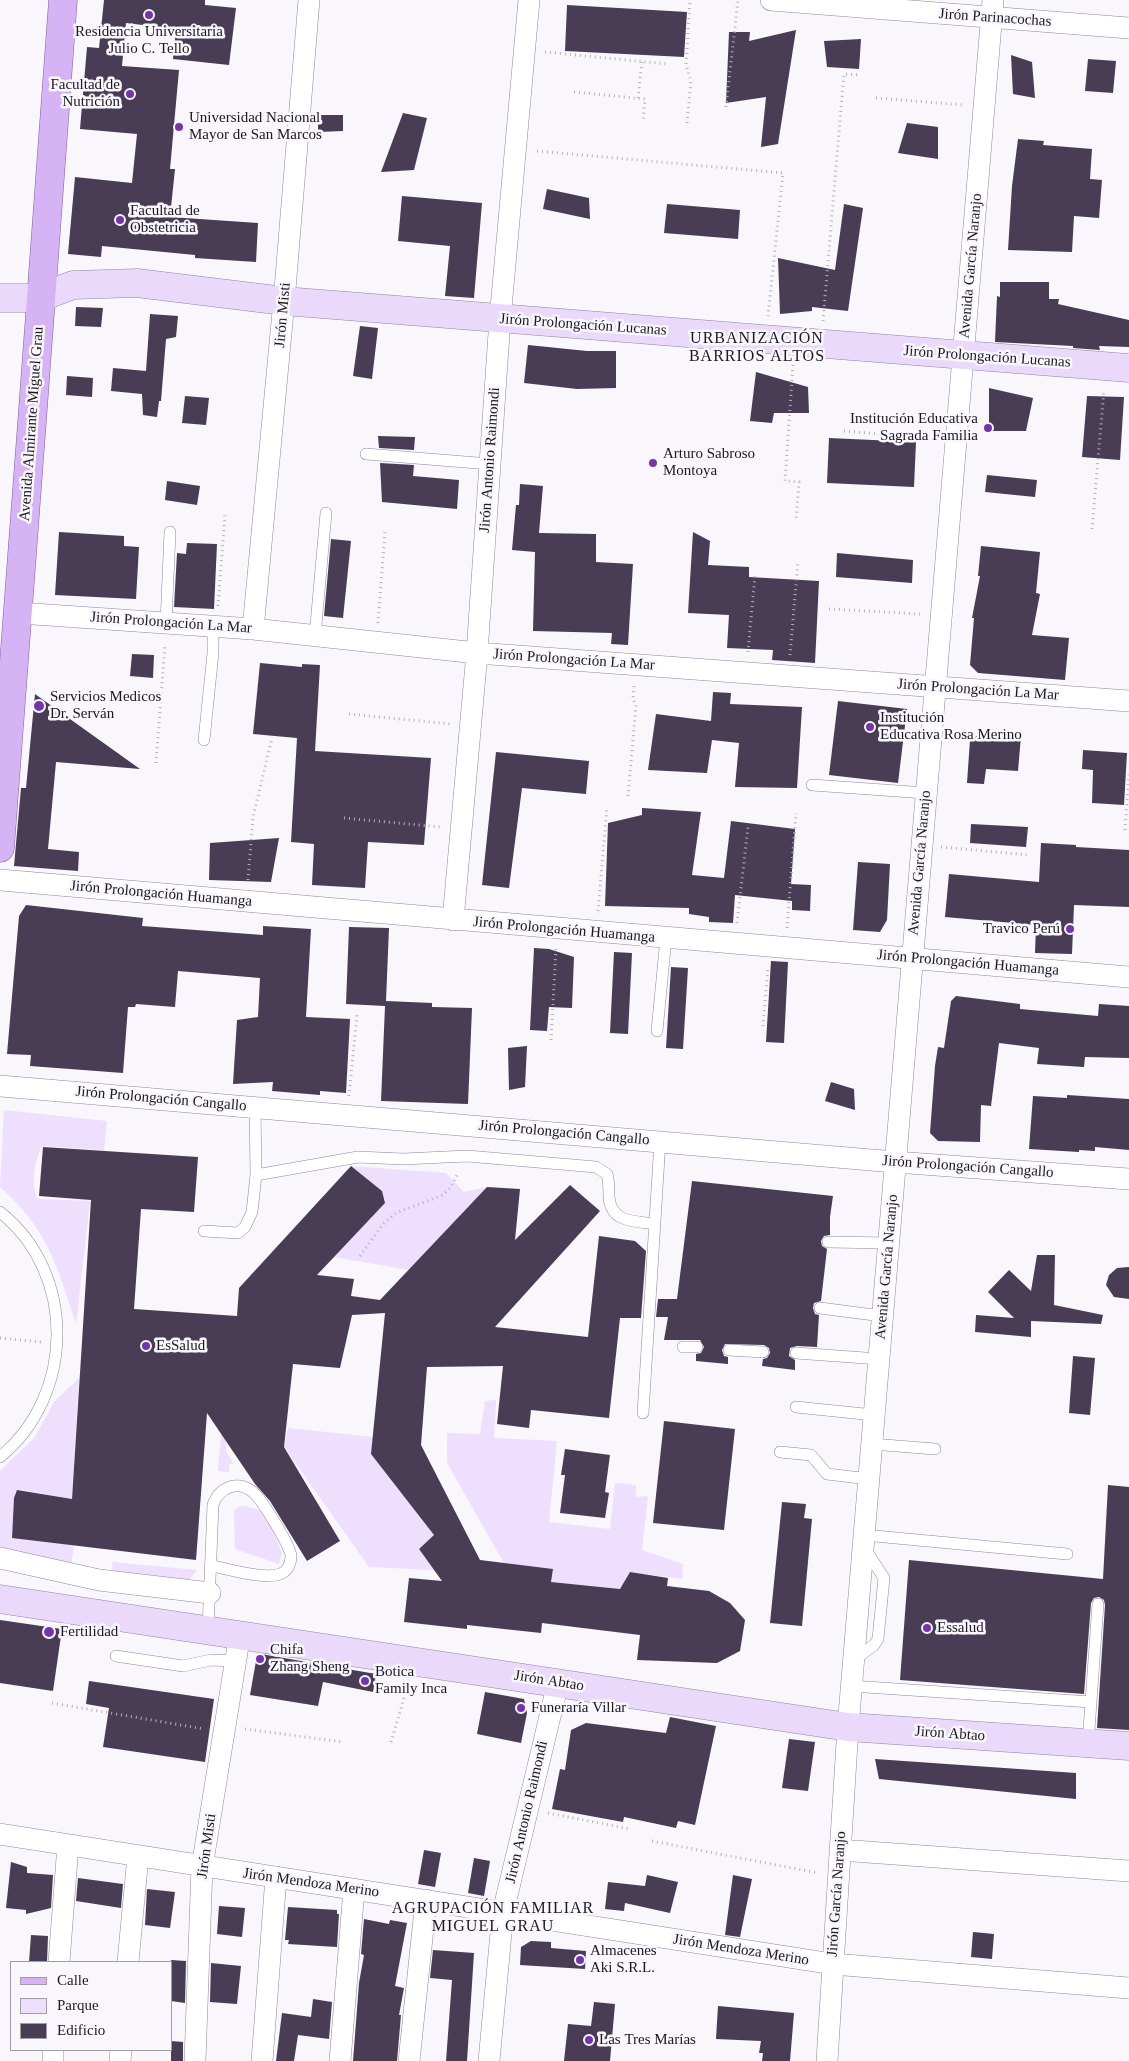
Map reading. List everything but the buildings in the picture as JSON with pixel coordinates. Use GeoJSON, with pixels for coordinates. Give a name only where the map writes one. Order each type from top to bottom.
{"type":"FeatureCollection","features":[{"type":"Feature","properties":{"kind":"main road","name":"Avenida Almirante Miguel Grau"},"geometry":{"type":"LineString","coordinates":[[0,848],[20,613],[40,298],[63,0]]}},
{"type":"Feature","properties":{"kind":"street","name":"Jirón Misti"},"geometry":{"type":"LineString","coordinates":[[253,629],[284,301],[309,0]]}},
{"type":"Feature","properties":{"kind":"street","name":"Jirón Antonio Raimondi"},"geometry":{"type":"LineString","coordinates":[[453,920],[477,653],[500,319],[529,0]]}},
{"type":"Feature","properties":{"kind":"street","name":"Jirón Parinacochas"},"geometry":{"type":"LineString","coordinates":[[772,0],[992,9],[1129,28]]}},
{"type":"Feature","properties":{"kind":"street","name":"Avenida García Naranjo"},"geometry":{"type":"LineString","coordinates":[[848,1727],[992,9]]}},
{"type":"Feature","properties":{"kind":"street","name":"Jirón Prolongación Lucanas"},"geometry":{"type":"LineString","coordinates":[[40,298],[73,284],[137,283],[284,301],[1117,367]]}},
{"type":"Feature","properties":{"kind":"street"},"geometry":{"type":"LineString","coordinates":[[0,298],[40,298]]}},
{"type":"Feature","properties":{"kind":"street","name":"Jirón Prolongación La Mar"},"geometry":{"type":"LineString","coordinates":[[20,613],[253,629],[477,653],[1129,701]]}},
{"type":"Feature","properties":{"kind":"street","name":"Jirón Prolongación Huamanga"},"geometry":{"type":"LineString","coordinates":[[0,880],[1129,977]]}},
{"type":"Feature","properties":{"kind":"street","name":"Jirón Prolongación Cangallo"},"geometry":{"type":"LineString","coordinates":[[0,1086],[895,1162],[1129,1179]]}},
{"type":"Feature","properties":{"kind":"street"},"geometry":{"type":"LineString","coordinates":[[0,1558],[99,1580],[210,1593]]}},
{"type":"Feature","properties":{"kind":"street","name":"Jirón Abtao"},"geometry":{"type":"LineString","coordinates":[[0,1599],[415,1660],[848,1727],[1129,1746]]}},
{"type":"Feature","properties":{"kind":"street","name":"Jirón Misti"},"geometry":{"type":"LineString","coordinates":[[195,2061],[202,1867],[240,1634]]}},
{"type":"Feature","properties":{"kind":"street","name":"Jirón Antonio Raimondi"},"geometry":{"type":"LineString","coordinates":[[488,2061],[503,1912],[558,1683]]}},
{"type":"Feature","properties":{"kind":"street","name":"Jirón García Naranjo"},"geometry":{"type":"LineString","coordinates":[[827,2061],[848,1727]]}},
{"type":"Feature","properties":{"kind":"street","name":"Jirón Mendoza Merino"},"geometry":{"type":"LineString","coordinates":[[0,1834],[833,1964],[1129,1988]]}},
{"type":"Feature","properties":{"kind":"street"},"geometry":{"type":"LineString","coordinates":[[59,1961],[68,1845]]}},
{"type":"Feature","properties":{"kind":"street"},"geometry":{"type":"LineString","coordinates":[[840,1850],[1129,1871]]}},
{"type":"Feature","properties":{"kind":"street"},"geometry":{"type":"LineString","coordinates":[[128,1961],[138,1856]]}},
{"type":"Feature","properties":{"kind":"street"},"geometry":{"type":"LineString","coordinates":[[262,2061],[276,1877]]}},
{"type":"Feature","properties":{"kind":"street"},"geometry":{"type":"LineString","coordinates":[[340,2061],[354,1889]]}},
{"type":"Feature","properties":{"kind":"street"},"geometry":{"type":"LineString","coordinates":[[409,2061],[426,1900]]}},
{"type":"Feature","properties":{"kind":"lane"},"geometry":{"type":"LineString","coordinates":[[366,454],[490,464]]}},
{"type":"Feature","properties":{"kind":"lane"},"geometry":{"type":"LineString","coordinates":[[315,636],[326,513]]}},
{"type":"Feature","properties":{"kind":"lane"},"geometry":{"type":"LineString","coordinates":[[166,623],[170,532]]}},
{"type":"Feature","properties":{"kind":"lane"},"geometry":{"type":"LineString","coordinates":[[204,740],[215,626]]}},
{"type":"Feature","properties":{"kind":"lane"},"geometry":{"type":"LineString","coordinates":[[812,784],[926,793]]}},
{"type":"Feature","properties":{"kind":"lane"},"geometry":{"type":"LineString","coordinates":[[656,1031],[666,938]]}},
{"type":"Feature","properties":{"kind":"lane"},"geometry":{"type":"LineString","coordinates":[[204,1231],[238,1232],[245,1227],[252,1212],[256,1175],[255,1107]]}},
{"type":"Feature","properties":{"kind":"lane"},"geometry":{"type":"LineString","coordinates":[[643,1413],[660,1141]]}},
{"type":"Feature","properties":{"kind":"lane"},"geometry":{"type":"LineString","coordinates":[[256,1175],[358,1157],[402,1159],[467,1156],[600,1168],[608,1179],[610,1206],[613,1212],[625,1220],[655,1224]]}},
{"type":"Feature","properties":{"kind":"lane"},"geometry":{"type":"LineString","coordinates":[[0,1212],[26,1239],[41,1262],[51,1289],[57,1316],[58,1344],[54,1373],[44,1401],[29,1427],[0,1458]]}},
{"type":"Feature","properties":{"kind":"lane"},"geometry":{"type":"LineString","coordinates":[[828,1242],[889,1243]]}},
{"type":"Feature","properties":{"kind":"lane"},"geometry":{"type":"LineString","coordinates":[[820,1308],[882,1316]]}},
{"type":"Feature","properties":{"kind":"lane"},"geometry":{"type":"LineString","coordinates":[[683,1346],[697,1347]]}},
{"type":"Feature","properties":{"kind":"lane"},"geometry":{"type":"LineString","coordinates":[[729,1350],[763,1352]]}},
{"type":"Feature","properties":{"kind":"lane"},"geometry":{"type":"LineString","coordinates":[[796,1354],[879,1359]]}},
{"type":"Feature","properties":{"kind":"lane"},"geometry":{"type":"LineString","coordinates":[[796,1407],[874,1415]]}},
{"type":"Feature","properties":{"kind":"lane"},"geometry":{"type":"LineString","coordinates":[[872,1444],[936,1449]]}},
{"type":"Feature","properties":{"kind":"lane"},"geometry":{"type":"LineString","coordinates":[[780,1452],[811,1455],[827,1474],[869,1479]]}},
{"type":"Feature","properties":{"kind":"lane"},"geometry":{"type":"LineString","coordinates":[[208,1629],[214,1505],[216,1497],[228,1488],[240,1486],[250,1490],[259,1499],[290,1550],[290,1563],[284,1572],[273,1576],[212,1566]]}},
{"type":"Feature","properties":{"kind":"lane"},"geometry":{"type":"LineString","coordinates":[[864,1541],[1067,1554]]}},
{"type":"Feature","properties":{"kind":"lane"},"geometry":{"type":"LineString","coordinates":[[1088,1743],[1098,1604]]}},
{"type":"Feature","properties":{"kind":"lane"},"geometry":{"type":"LineString","coordinates":[[116,1656],[183,1666],[212,1660],[236,1661]]}},
{"type":"Feature","properties":{"kind":"lane"},"geometry":{"type":"LineString","coordinates":[[851,1686],[1091,1702]]}},
{"type":"Feature","properties":{"kind":"path"},"geometry":{"type":"LineString","coordinates":[[687,123],[691,81],[686,66],[690,0]]}},
{"type":"Feature","properties":{"kind":"path"},"geometry":{"type":"LineString","coordinates":[[726,107],[738,0]]}},
{"type":"Feature","properties":{"kind":"path"},"geometry":{"type":"LineString","coordinates":[[525,50],[667,64]]}},
{"type":"Feature","properties":{"kind":"path"},"geometry":{"type":"LineString","coordinates":[[638,98],[642,61]]}},
{"type":"Feature","properties":{"kind":"path"},"geometry":{"type":"LineString","coordinates":[[796,521],[799,482],[785,481],[807,343],[844,74],[860,75]]}},
{"type":"Feature","properties":{"kind":"path"},"geometry":{"type":"LineString","coordinates":[[574,92],[645,99],[642,122]]}},
{"type":"Feature","properties":{"kind":"path"},"geometry":{"type":"LineString","coordinates":[[876,98],[984,107]]}},
{"type":"Feature","properties":{"kind":"path"},"geometry":{"type":"LineString","coordinates":[[516,149],[783,173],[766,340]]}},
{"type":"Feature","properties":{"kind":"path"},"geometry":{"type":"LineString","coordinates":[[1092,529],[1117,367]]}},
{"type":"Feature","properties":{"kind":"path"},"geometry":{"type":"LineString","coordinates":[[844,431],[956,441]]}},
{"type":"Feature","properties":{"kind":"path"},"geometry":{"type":"LineString","coordinates":[[215,626],[225,514]]}},
{"type":"Feature","properties":{"kind":"path"},"geometry":{"type":"LineString","coordinates":[[376,642],[385,531]]}},
{"type":"Feature","properties":{"kind":"path"},"geometry":{"type":"LineString","coordinates":[[789,676],[798,561]]}},
{"type":"Feature","properties":{"kind":"path"},"geometry":{"type":"LineString","coordinates":[[746,673],[755,575]]}},
{"type":"Feature","properties":{"kind":"path"},"geometry":{"type":"LineString","coordinates":[[829,608],[942,616]]}},
{"type":"Feature","properties":{"kind":"path"},"geometry":{"type":"LineString","coordinates":[[156,763],[166,623]]}},
{"type":"Feature","properties":{"kind":"path"},"geometry":{"type":"LineString","coordinates":[[628,796],[636,705],[633,699],[635,665]]}},
{"type":"Feature","properties":{"kind":"path"},"geometry":{"type":"LineString","coordinates":[[349,714],[470,726]]}},
{"type":"Feature","properties":{"kind":"path"},"geometry":{"type":"LineString","coordinates":[[246,902],[252,817],[272,738]]}},
{"type":"Feature","properties":{"kind":"path"},"geometry":{"type":"LineString","coordinates":[[1124,830],[1129,773]]}},
{"type":"Feature","properties":{"kind":"path"},"geometry":{"type":"LineString","coordinates":[[597,932],[607,807]]}},
{"type":"Feature","properties":{"kind":"path"},"geometry":{"type":"LineString","coordinates":[[763,1026],[777,947],[796,814]]}},
{"type":"Feature","properties":{"kind":"path"},"geometry":{"type":"LineString","coordinates":[[344,818],[462,829]]}},
{"type":"Feature","properties":{"kind":"path"},"geometry":{"type":"LineString","coordinates":[[735,944],[748,827]]}},
{"type":"Feature","properties":{"kind":"path"},"geometry":{"type":"LineString","coordinates":[[922,846],[1028,855]]}},
{"type":"Feature","properties":{"kind":"path"},"geometry":{"type":"LineString","coordinates":[[551,1040],[557,929]]}},
{"type":"Feature","properties":{"kind":"path"},"geometry":{"type":"LineString","coordinates":[[347,1115],[357,1015]]}},
{"type":"Feature","properties":{"kind":"path"},"geometry":{"type":"LineString","coordinates":[[360,1256],[383,1224],[396,1213],[443,1195],[450,1188],[467,1156]]}},
{"type":"Feature","properties":{"kind":"path"},"geometry":{"type":"LineString","coordinates":[[0,1338],[58,1344]]}},
{"type":"Feature","properties":{"kind":"path"},"geometry":{"type":"LineString","coordinates":[[391,1742],[415,1660]]}},
{"type":"Feature","properties":{"kind":"path"},"geometry":{"type":"LineString","coordinates":[[52,1703],[225,1730],[343,1742]]}},
{"type":"Feature","properties":{"kind":"path"},"geometry":{"type":"LineString","coordinates":[[528,1809],[630,1829]]}},
{"type":"Feature","properties":{"kind":"path"},"geometry":{"type":"LineString","coordinates":[[652,1841],[783,1865],[838,1878]]}},
{"type":"Feature","properties":{"kind":"green space"},"geometry":{"type":"Polygon","coordinates":[[[4,1110],[107,1121],[104,1150],[42,1146],[34,1172],[34,1187],[38,1199],[90,1201],[76,1324],[49,1250],[29,1218],[0,1187],[4,1110]]]}},
{"type":"Feature","properties":{"kind":"green space"},"geometry":{"type":"Polygon","coordinates":[[[351,1166],[446,1173],[464,1192],[487,1187],[409,1270],[333,1257],[382,1191],[351,1166]]]}},
{"type":"Feature","properties":{"kind":"green space"},"geometry":{"type":"Polygon","coordinates":[[[79,1378],[72,1499],[21,1490],[16,1492],[12,1537],[74,1545],[71,1565],[0,1552],[0,1471],[35,1437],[54,1402],[79,1378]]]}},
{"type":"Feature","properties":{"kind":"green space"},"geometry":{"type":"Polygon","coordinates":[[[225,1388],[230,1388],[226,1451],[234,1464],[229,1464],[229,1472],[218,1471],[225,1388]]]}},
{"type":"Feature","properties":{"kind":"green space"},"geometry":{"type":"Polygon","coordinates":[[[496,1400],[494,1438],[557,1441],[549,1522],[610,1529],[615,1483],[636,1485],[636,1497],[648,1496],[642,1550],[683,1564],[682,1579],[630,1572],[620,1589],[551,1582],[553,1569],[504,1563],[447,1463],[447,1433],[480,1434],[485,1401],[496,1400]]]}},
{"type":"Feature","properties":{"kind":"green space"},"geometry":{"type":"Polygon","coordinates":[[[288,1428],[373,1437],[372,1454],[434,1535],[419,1549],[434,1570],[369,1567],[284,1447],[288,1428]]]}},
{"type":"Feature","properties":{"kind":"green space"},"geometry":{"type":"Polygon","coordinates":[[[244,1506],[261,1510],[271,1524],[282,1553],[279,1564],[235,1549],[234,1511],[238,1507],[244,1506]]]}},
{"type":"Feature","properties":{"kind":"green space"},"geometry":{"type":"Polygon","coordinates":[[[112,1562],[197,1570],[183,1587],[114,1578],[112,1562]]]}},
{"type":"Feature","properties":{"kind":"place","name":"Residencia Universitaria Julio C. Tello"},"geometry":{"type":"Point","coordinates":[149,15]}},
{"type":"Feature","properties":{"kind":"place","name":"Facultad de Nutrición"},"geometry":{"type":"Point","coordinates":[130,94]}},
{"type":"Feature","properties":{"kind":"place","name":"Universidad Nacional Mayor de San Marcos"},"geometry":{"type":"Point","coordinates":[179,127]}},
{"type":"Feature","properties":{"kind":"place","name":"Facultad de Obstetricia"},"geometry":{"type":"Point","coordinates":[120,220]}},
{"type":"Feature","properties":{"kind":"place","name":"Institución Educativa Sagrada Familia"},"geometry":{"type":"Point","coordinates":[988,428]}},
{"type":"Feature","properties":{"kind":"place","name":"Arturo Sabroso Montoya"},"geometry":{"type":"Point","coordinates":[653,463]}},
{"type":"Feature","properties":{"kind":"place","name":"Servicios Medicos Dr. Serván"},"geometry":{"type":"Point","coordinates":[39,706]}},
{"type":"Feature","properties":{"kind":"place","name":"Institución Educativa Rosa Merino"},"geometry":{"type":"Point","coordinates":[870,727]}},
{"type":"Feature","properties":{"kind":"place","name":"Travico Perú"},"geometry":{"type":"Point","coordinates":[1070,929]}},
{"type":"Feature","properties":{"kind":"place","name":"EsSalud"},"geometry":{"type":"Point","coordinates":[146,1346]}},
{"type":"Feature","properties":{"kind":"place","name":"Essalud"},"geometry":{"type":"Point","coordinates":[927,1628]}},
{"type":"Feature","properties":{"kind":"place","name":"Fertilidad"},"geometry":{"type":"Point","coordinates":[49,1632]}},
{"type":"Feature","properties":{"kind":"place","name":"Chifa Zhang Sheng"},"geometry":{"type":"Point","coordinates":[260,1659]}},
{"type":"Feature","properties":{"kind":"place","name":"Botica Family Inca"},"geometry":{"type":"Point","coordinates":[365,1681]}},
{"type":"Feature","properties":{"kind":"place","name":"Funeraría Villar"},"geometry":{"type":"Point","coordinates":[521,1708]}},
{"type":"Feature","properties":{"kind":"place","name":"Almacenes Aki S.R.L."},"geometry":{"type":"Point","coordinates":[580,1960]}},
{"type":"Feature","properties":{"kind":"place","name":"Las Tres Marías"},"geometry":{"type":"Point","coordinates":[589,2040]}},
{"type":"Feature","properties":{"kind":"district","name":"URBANIZACIÓN BARRIOS ALTOS"},"geometry":{"type":"Point","coordinates":[757,348]}},
{"type":"Feature","properties":{"kind":"district","name":"AGRUPACIÓN FAMILIAR MIGUEL GRAU"},"geometry":{"type":"Point","coordinates":[493,1918]}}]}
